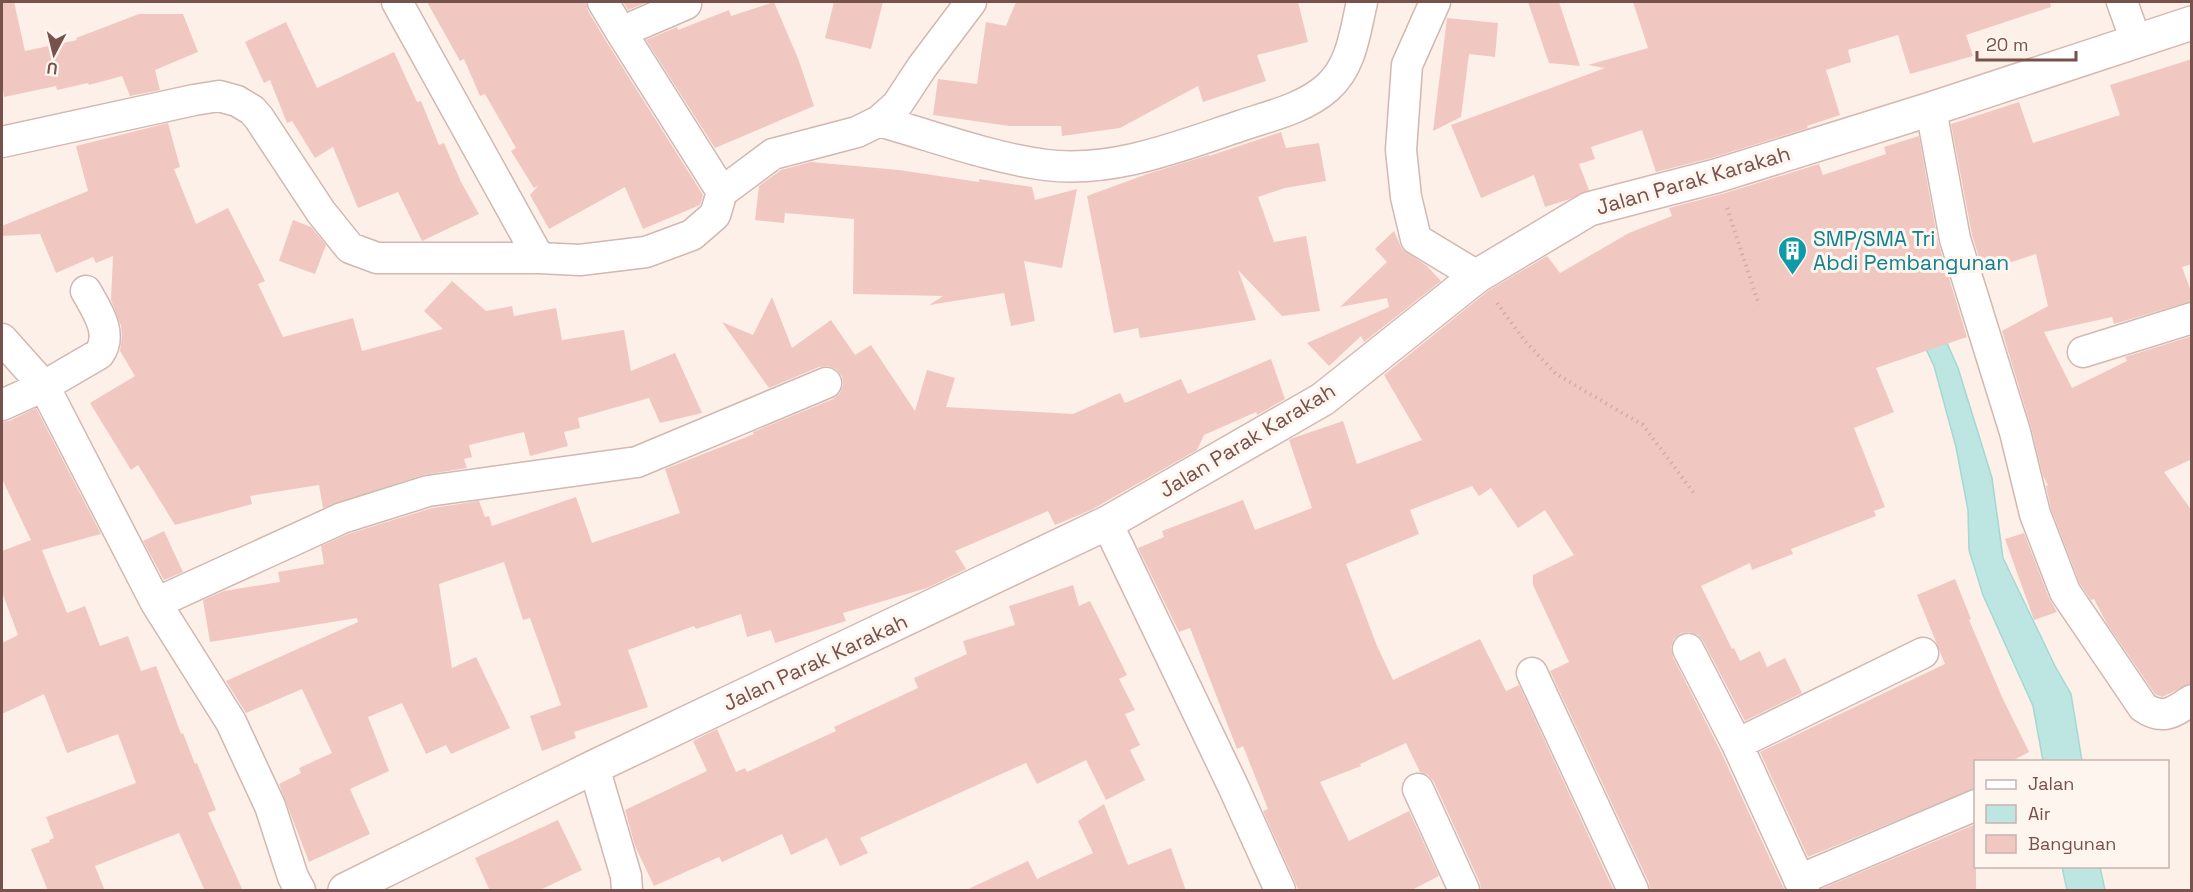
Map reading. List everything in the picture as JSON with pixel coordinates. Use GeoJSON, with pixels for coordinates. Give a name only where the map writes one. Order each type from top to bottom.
{"type":"FeatureCollection","features":[{"type":"Feature","properties":{"kind":"street"},"geometry":{"type":"LineString","coordinates":[[397,2],[538,258]]}},
{"type":"Feature","properties":{"kind":"street"},"geometry":{"type":"LineString","coordinates":[[603,2],[722,192]]}},
{"type":"Feature","properties":{"kind":"street"},"geometry":{"type":"LineString","coordinates":[[2,142],[219,96],[237,101],[259,118],[321,212],[350,248],[377,258],[580,260],[646,252],[692,235],[715,215],[722,192],[773,154],[857,132],[879,121],[897,105],[970,2]]}},
{"type":"Feature","properties":{"kind":"street"},"geometry":{"type":"LineString","coordinates":[[879,121],[1005,157],[1046,165],[1079,166],[1127,161],[1298,107],[1326,88],[1341,71],[1353,46],[1362,2]]}},
{"type":"Feature","properties":{"kind":"street"},"geometry":{"type":"LineString","coordinates":[[1435,2],[1407,64],[1401,150],[1406,197],[1416,240],[1477,276]]}},
{"type":"Feature","properties":{"kind":"street"},"geometry":{"type":"LineString","coordinates":[[2122,2],[2136,41]]}},
{"type":"Feature","properties":{"kind":"street"},"geometry":{"type":"LineString","coordinates":[[621,32],[686,4]]}},
{"type":"Feature","properties":{"kind":"street","name":"Jalan Parak Karakah"},"geometry":{"type":"LineString","coordinates":[[345,891],[594,766],[1107,523],[1323,399],[1477,276],[1589,209],[1716,176],[1931,109],[2192,23]]}},
{"type":"Feature","properties":{"kind":"street"},"geometry":{"type":"LineString","coordinates":[[1931,109],[1955,239],[2015,432],[2035,514],[2065,592],[2143,707],[2157,714],[2166,714],[2174,712],[2192,700]]}},
{"type":"Feature","properties":{"kind":"street"},"geometry":{"type":"LineString","coordinates":[[2,405],[44,386],[99,354],[104,348],[101,316],[86,291]]}},
{"type":"Feature","properties":{"kind":"street"},"geometry":{"type":"LineString","coordinates":[[2084,352],[2192,318]]}},
{"type":"Feature","properties":{"kind":"street"},"geometry":{"type":"LineString","coordinates":[[6,351],[44,386],[156,603],[231,722],[270,806],[293,878],[300,891]]}},
{"type":"Feature","properties":{"kind":"street"},"geometry":{"type":"LineString","coordinates":[[156,603],[342,518],[428,491],[637,462],[826,383]]}},
{"type":"Feature","properties":{"kind":"street"},"geometry":{"type":"LineString","coordinates":[[1107,523],[1228,775],[1280,891]]}},
{"type":"Feature","properties":{"kind":"street"},"geometry":{"type":"LineString","coordinates":[[1688,649],[1737,744],[1802,885],[1974,806]]}},
{"type":"Feature","properties":{"kind":"street"},"geometry":{"type":"LineString","coordinates":[[1737,744],[1923,653]]}},
{"type":"Feature","properties":{"kind":"street"},"geometry":{"type":"LineString","coordinates":[[1532,673],[1633,891]]}},
{"type":"Feature","properties":{"kind":"street"},"geometry":{"type":"LineString","coordinates":[[594,766],[627,876],[627,891]]}},
{"type":"Feature","properties":{"kind":"street"},"geometry":{"type":"LineString","coordinates":[[1418,789],[1464,891]]}},
{"type":"Feature","properties":{"kind":"path"},"geometry":{"type":"LineString","coordinates":[[1716,176],[1759,305]]}},
{"type":"Feature","properties":{"kind":"path"},"geometry":{"type":"LineString","coordinates":[[1477,276],[1524,340],[1556,374],[1643,425],[1696,496]]}},
{"type":"Feature","properties":{"kind":"water"},"geometry":{"type":"Polygon","coordinates":[[[1890,214],[1958,368],[1992,478],[2003,558],[2071,694],[2082,760],[2043,760],[2033,706],[1983,595],[1969,550],[1968,510],[1956,447],[1934,366],[1890,272],[1890,214]]]}},
{"type":"Feature","properties":{"kind":"water"},"geometry":{"type":"Polygon","coordinates":[[[2062,868],[2100,868],[2105,890],[2067,890],[2062,868]]]}},
{"type":"Feature","properties":{"kind":"building"},"geometry":{"type":"Polygon","coordinates":[[[2,2],[14,2],[25,51],[77,40],[76,38],[139,14],[183,14],[198,52],[155,70],[160,90],[130,96],[122,76],[89,85],[88,83],[57,90],[56,86],[4,97],[2,2]]]}},
{"type":"Feature","properties":{"kind":"building"},"geometry":{"type":"Polygon","coordinates":[[[427,2],[586,2],[588,11],[606,41],[703,195],[700,205],[643,229],[625,187],[549,229],[530,195],[538,186],[534,188],[511,151],[516,148],[485,94],[480,96],[464,59],[460,61],[427,2]]]}},
{"type":"Feature","properties":{"kind":"building"},"geometry":{"type":"Polygon","coordinates":[[[623,2],[648,2],[628,10],[623,2]]]}},
{"type":"Feature","properties":{"kind":"building"},"geometry":{"type":"Polygon","coordinates":[[[774,2],[799,61],[814,106],[715,148],[646,40],[729,10],[731,16],[774,2]]]}},
{"type":"Feature","properties":{"kind":"building"},"geometry":{"type":"Polygon","coordinates":[[[834,2],[883,2],[871,49],[825,38],[834,2]]]}},
{"type":"Feature","properties":{"kind":"building"},"geometry":{"type":"Polygon","coordinates":[[[1016,2],[1298,2],[1308,42],[1257,55],[1266,81],[1203,102],[1198,86],[1120,128],[1062,136],[1061,126],[1009,126],[933,115],[938,79],[977,84],[986,22],[1006,26],[1016,2]]]}},
{"type":"Feature","properties":{"kind":"building"},"geometry":{"type":"Polygon","coordinates":[[[1528,2],[1559,2],[1580,66],[1549,63],[1528,2]]]}},
{"type":"Feature","properties":{"kind":"building"},"geometry":{"type":"Polygon","coordinates":[[[1633,2],[2050,2],[2051,7],[1966,35],[1973,56],[1910,74],[1898,35],[1848,50],[1851,62],[1826,70],[1840,115],[1807,126],[1808,128],[1711,158],[1656,172],[1642,130],[1591,147],[1595,159],[1579,164],[1589,190],[1570,199],[1545,207],[1534,175],[1481,198],[1451,125],[1605,68],[1588,65],[1648,48],[1633,2]]]}},
{"type":"Feature","properties":{"kind":"building"},"geometry":{"type":"Polygon","coordinates":[[[1447,18],[1498,23],[1495,57],[1469,54],[1461,117],[1433,131],[1447,18]]]}},
{"type":"Feature","properties":{"kind":"building"},"geometry":{"type":"Polygon","coordinates":[[[286,22],[317,88],[394,52],[417,102],[421,101],[439,145],[444,143],[461,182],[479,214],[422,241],[398,192],[358,208],[333,147],[315,158],[292,121],[287,123],[270,80],[264,83],[245,42],[286,22]]]}},
{"type":"Feature","properties":{"kind":"building"},"geometry":{"type":"Polygon","coordinates":[[[2192,59],[2192,264],[2182,267],[2192,294],[2192,301],[2114,324],[2112,317],[2044,332],[2072,388],[2127,361],[2125,357],[2192,336],[2192,459],[2164,472],[2192,511],[2192,683],[2162,697],[2155,694],[2107,624],[2094,599],[2091,600],[2080,584],[2051,509],[2046,486],[2048,485],[2043,476],[2002,331],[2048,306],[2036,254],[1983,271],[1972,235],[1951,124],[2019,102],[2033,143],[2120,115],[2110,85],[2192,59]]]}},
{"type":"Feature","properties":{"kind":"building"},"geometry":{"type":"Polygon","coordinates":[[[168,123],[180,167],[174,169],[196,224],[228,208],[265,281],[258,284],[283,337],[353,318],[362,351],[443,329],[424,311],[452,281],[486,311],[512,306],[514,316],[556,308],[562,340],[624,330],[631,371],[675,353],[702,413],[660,423],[649,398],[578,418],[580,428],[564,432],[568,446],[530,456],[524,432],[469,445],[472,457],[464,459],[467,468],[423,475],[323,508],[319,485],[250,496],[252,504],[175,525],[138,465],[131,470],[90,403],[135,376],[120,351],[121,326],[111,300],[113,256],[96,263],[93,257],[56,273],[40,234],[2,236],[2,226],[88,191],[76,146],[168,123]]]}},
{"type":"Feature","properties":{"kind":"building"},"geometry":{"type":"Polygon","coordinates":[[[1281,132],[1286,148],[1319,143],[1326,181],[1285,188],[1258,197],[1274,242],[1306,236],[1320,311],[1282,316],[1238,270],[1256,320],[1140,338],[1138,328],[1114,333],[1087,196],[1147,174],[1281,132]]]}},
{"type":"Feature","properties":{"kind":"building"},"geometry":{"type":"Polygon","coordinates":[[[1919,136],[1938,242],[1967,337],[1876,368],[1894,412],[1854,428],[1885,507],[1874,511],[1876,516],[1791,549],[1793,554],[1752,570],[1750,563],[1701,586],[1740,661],[1760,651],[1767,667],[1785,658],[1802,693],[1745,721],[1698,635],[1689,632],[1681,633],[1674,639],[1671,648],[1673,657],[1721,752],[1785,891],[1650,891],[1649,883],[1550,671],[1569,662],[1533,585],[1533,575],[1574,555],[1545,510],[1518,528],[1491,488],[1479,496],[1472,486],[1410,510],[1419,534],[1346,564],[1377,646],[1393,680],[1480,639],[1506,691],[1519,685],[1614,891],[1481,891],[1480,883],[1434,782],[1428,775],[1420,772],[1406,743],[1360,764],[1361,766],[1320,782],[1349,841],[1409,811],[1439,876],[1410,891],[1299,891],[1263,811],[1268,809],[1243,746],[1237,749],[1190,628],[1179,632],[1138,548],[1164,537],[1162,531],[1243,500],[1255,530],[1312,508],[1289,440],[1293,438],[1343,421],[1357,464],[1422,440],[1384,375],[1488,291],[1547,256],[1560,273],[1629,233],[1672,216],[1669,208],[1819,164],[1823,175],[1886,154],[1884,147],[1919,136]]]}},
{"type":"Feature","properties":{"kind":"building"},"geometry":{"type":"Polygon","coordinates":[[[811,162],[899,170],[979,182],[979,179],[1032,187],[1035,200],[1077,189],[1062,268],[1024,261],[1035,321],[1011,326],[1004,293],[929,305],[943,296],[853,294],[854,219],[785,213],[784,223],[755,220],[759,186],[781,170],[811,162]]]}},
{"type":"Feature","properties":{"kind":"building"},"geometry":{"type":"Polygon","coordinates":[[[293,220],[311,227],[326,245],[315,274],[279,261],[293,220]]]}},
{"type":"Feature","properties":{"kind":"building"},"geometry":{"type":"Polygon","coordinates":[[[1394,231],[1402,249],[1427,266],[1441,281],[1364,342],[1361,336],[1329,366],[1307,343],[1389,307],[1387,298],[1340,307],[1387,262],[1375,249],[1394,231]]]}},
{"type":"Feature","properties":{"kind":"building"},"geometry":{"type":"Polygon","coordinates":[[[772,297],[792,348],[831,320],[855,355],[871,345],[915,411],[927,370],[955,378],[946,407],[1073,414],[1120,393],[1125,403],[1181,379],[1188,394],[1271,359],[1285,399],[1257,415],[1256,412],[1204,435],[1197,450],[1091,510],[1055,525],[1048,511],[955,551],[966,569],[927,588],[843,613],[846,621],[775,643],[771,630],[747,637],[741,614],[696,629],[694,626],[628,650],[648,707],[574,732],[576,738],[542,751],[530,716],[561,705],[530,618],[523,620],[504,562],[439,584],[452,668],[476,657],[510,728],[451,754],[446,745],[426,754],[402,703],[368,717],[389,771],[350,789],[370,834],[309,862],[279,784],[301,773],[299,768],[332,753],[302,689],[246,713],[226,681],[358,622],[357,618],[210,642],[203,600],[224,591],[280,582],[278,572],[324,564],[321,546],[348,534],[432,508],[479,501],[485,517],[489,516],[492,526],[576,497],[592,543],[680,513],[665,469],[754,434],[753,432],[833,399],[840,393],[843,385],[842,376],[836,369],[828,366],[819,367],[769,388],[722,322],[753,335],[772,297]]]}},
{"type":"Feature","properties":{"kind":"building"},"geometry":{"type":"Polygon","coordinates":[[[36,408],[101,534],[42,550],[67,613],[85,606],[100,646],[128,636],[141,671],[156,666],[181,734],[183,733],[195,764],[197,763],[216,810],[208,813],[243,891],[205,891],[179,833],[95,866],[105,891],[48,891],[31,849],[50,842],[49,840],[54,838],[46,817],[136,783],[118,734],[67,753],[44,694],[2,714],[2,643],[18,635],[2,592],[2,551],[31,540],[2,479],[2,422],[36,408]]]}},
{"type":"Feature","properties":{"kind":"building"},"geometry":{"type":"Polygon","coordinates":[[[164,531],[183,572],[164,580],[143,541],[164,531]]]}},
{"type":"Feature","properties":{"kind":"building"},"geometry":{"type":"Polygon","coordinates":[[[2024,533],[2049,598],[2057,612],[2034,620],[2005,539],[2024,533]]]}},
{"type":"Feature","properties":{"kind":"building"},"geometry":{"type":"Polygon","coordinates":[[[1955,579],[1971,619],[1969,620],[2002,697],[2029,752],[2014,760],[1974,760],[1974,789],[1808,857],[1760,752],[1945,664],[1917,595],[1955,579]]]}},
{"type":"Feature","properties":{"kind":"building"},"geometry":{"type":"Polygon","coordinates":[[[1073,585],[1079,606],[1090,601],[1127,675],[1119,679],[1135,710],[1125,714],[1140,745],[1130,750],[1145,780],[1106,800],[1086,760],[1037,784],[1026,763],[860,838],[868,853],[840,866],[827,838],[791,855],[782,834],[722,862],[719,857],[654,886],[635,846],[625,810],[707,771],[693,741],[717,729],[736,772],[745,768],[747,772],[836,731],[834,727],[918,688],[914,678],[967,654],[963,641],[1015,625],[1009,606],[1073,585]]]}},
{"type":"Feature","properties":{"kind":"building"},"geometry":{"type":"Polygon","coordinates":[[[1104,804],[1128,865],[1171,848],[1186,891],[964,891],[1028,861],[1037,879],[1093,853],[1078,821],[1104,804]]]}},
{"type":"Feature","properties":{"kind":"building"},"geometry":{"type":"Polygon","coordinates":[[[558,820],[582,870],[538,891],[490,891],[475,858],[558,820]]]}},
{"type":"Feature","properties":{"kind":"building"},"geometry":{"type":"Polygon","coordinates":[[[1974,825],[1976,891],[1821,891],[1821,889],[1974,825]]]}},
{"type":"Feature","properties":{"kind":"place","name":"SMP/SMA Tri Abdi Pembangunan"},"geometry":{"type":"Point","coordinates":[1792,276]}}]}
